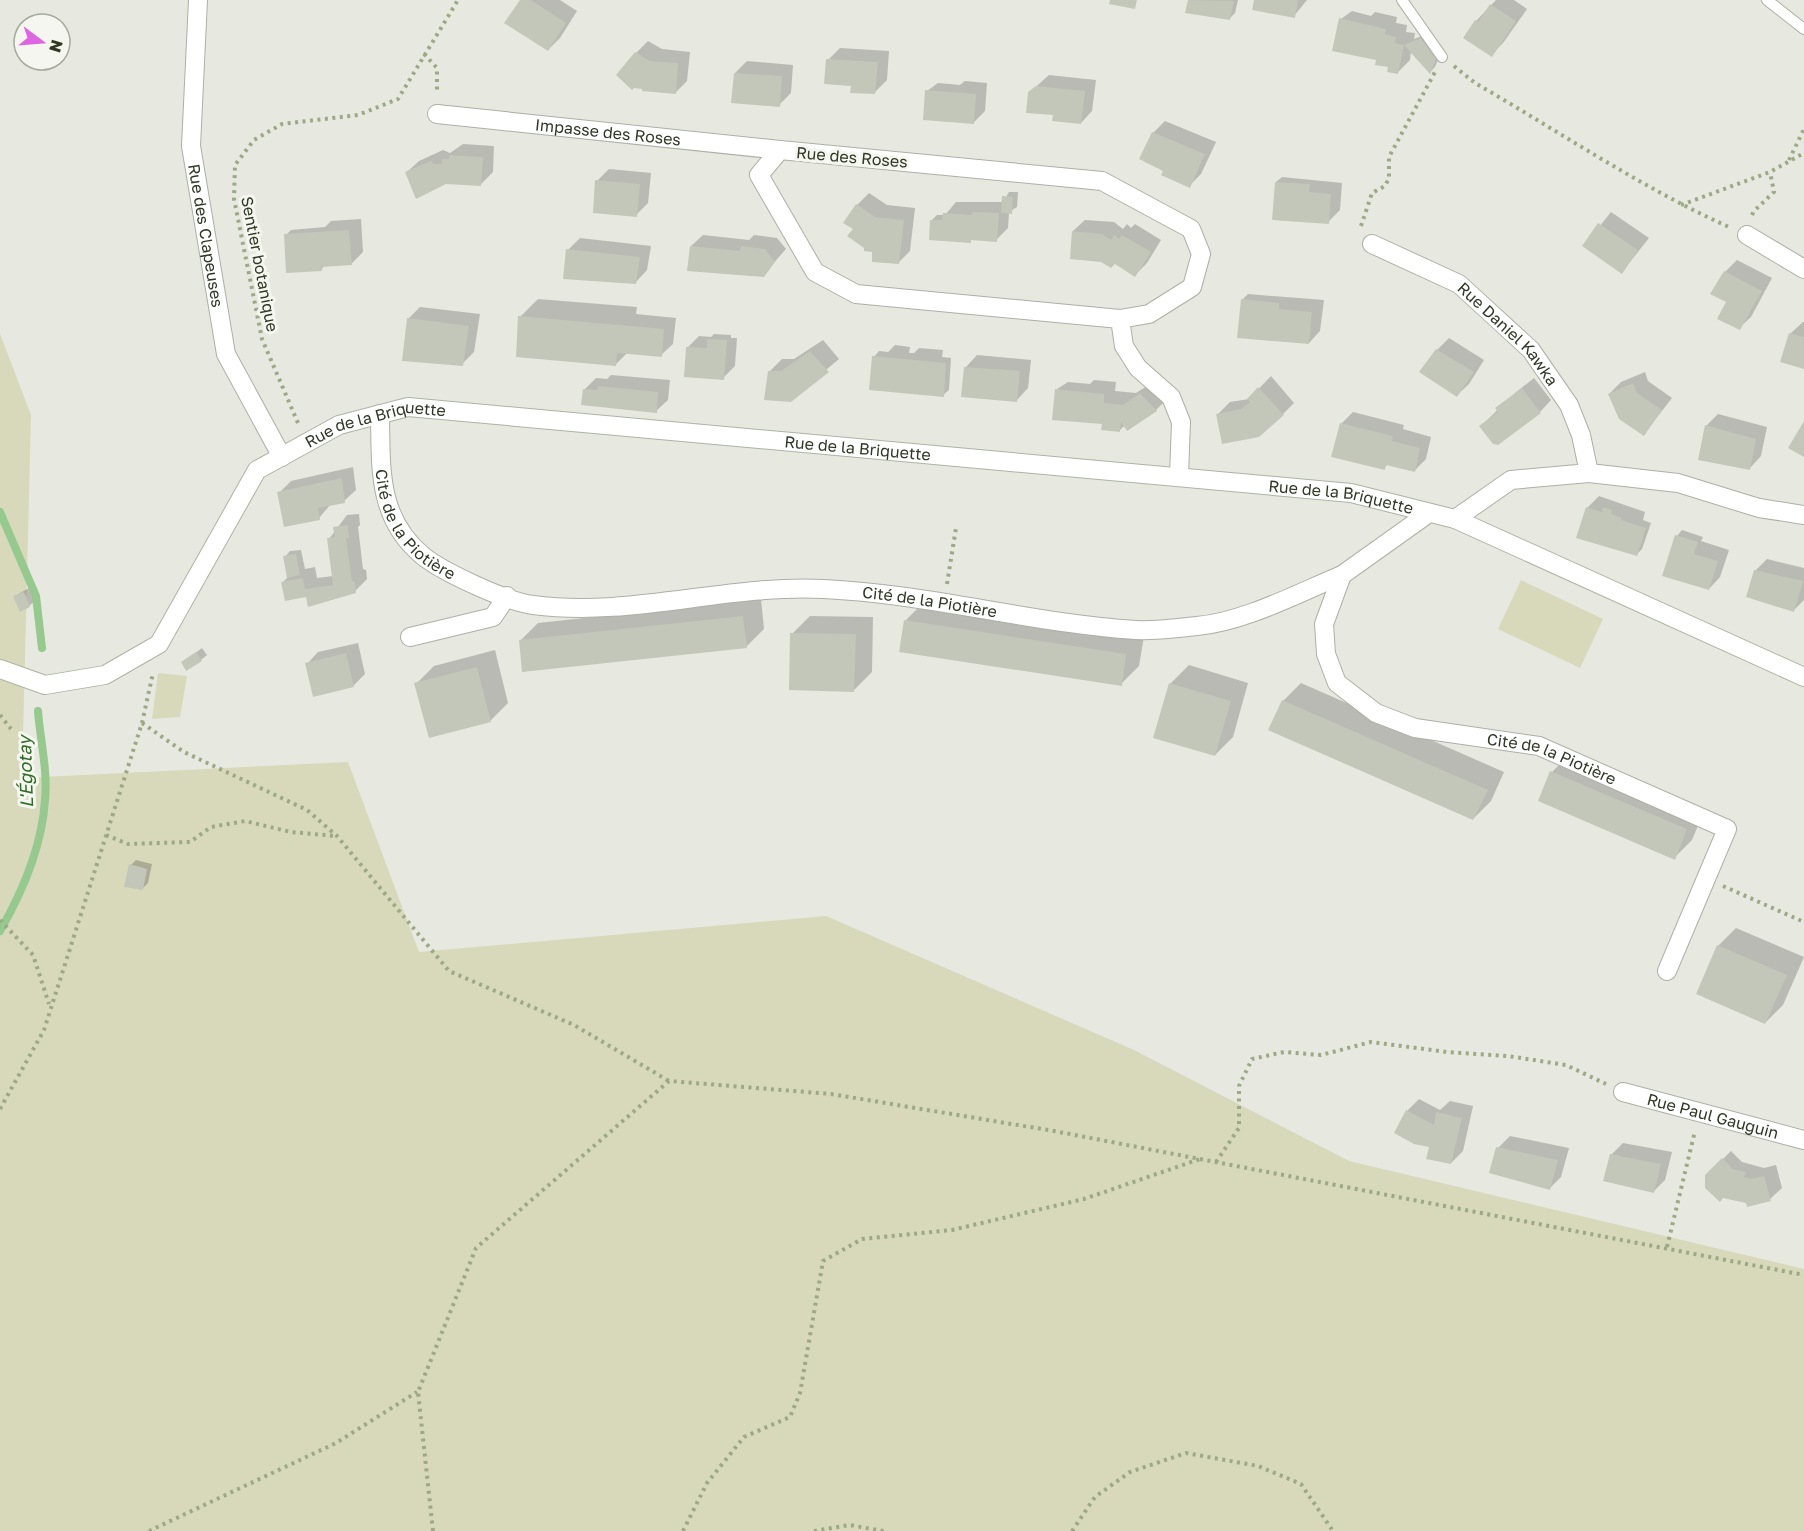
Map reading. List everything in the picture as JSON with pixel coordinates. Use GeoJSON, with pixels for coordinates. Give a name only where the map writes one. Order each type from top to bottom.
{"type":"FeatureCollection","features":[{"type":"Feature","properties":{"kind":"street","name":"Rue des Clapeuses"},"geometry":{"type":"LineString","coordinates":[[198,0],[191,146],[226,354],[282,457]]}},
{"type":"Feature","properties":{"kind":"street","name":"Impasse des Roses"},"geometry":{"type":"LineString","coordinates":[[437,114],[780,150]]}},
{"type":"Feature","properties":{"kind":"street","name":"Rue des Roses"},"geometry":{"type":"LineString","coordinates":[[780,150],[1102,181],[1191,229],[1201,255],[1192,287],[1149,314],[1120,319],[856,294],[815,272],[759,175],[780,150]]}},
{"type":"Feature","properties":{"kind":"street"},"geometry":{"type":"LineString","coordinates":[[1747,235],[1804,269]]}},
{"type":"Feature","properties":{"kind":"street","name":"Rue Daniel Kawka"},"geometry":{"type":"LineString","coordinates":[[1366,238],[1459,284],[1531,350],[1569,405],[1581,435],[1588,473]]}},
{"type":"Feature","properties":{"kind":"street"},"geometry":{"type":"LineString","coordinates":[[1120,319],[1124,346],[1138,368],[1171,397],[1181,422],[1179,476]]}},
{"type":"Feature","properties":{"kind":"street","name":"Rue de la Briquette"},"geometry":{"type":"LineString","coordinates":[[159,644],[257,470],[339,425],[408,407],[1351,493],[1455,519],[1804,677]]}},
{"type":"Feature","properties":{"kind":"street","name":"Cité de la Piotière"},"geometry":{"type":"LineString","coordinates":[[380,414],[382,483],[394,525],[423,556],[455,576],[530,605],[576,608],[776,589],[822,588],[944,602],[1090,625],[1150,630],[1201,626],[1256,611],[1342,575],[1429,513]]}},
{"type":"Feature","properties":{"kind":"street"},"geometry":{"type":"LineString","coordinates":[[1455,519],[1511,480],[1588,473],[1678,483],[1759,508],[1804,515]]}},
{"type":"Feature","properties":{"kind":"street","name":"Cité de la Piotière"},"geometry":{"type":"LineString","coordinates":[[1342,575],[1324,624],[1326,654],[1337,683],[1376,713],[1415,728],[1539,746],[1727,829],[1667,972]]}},
{"type":"Feature","properties":{"kind":"street"},"geometry":{"type":"LineString","coordinates":[[410,637],[492,617],[507,596]]}},
{"type":"Feature","properties":{"kind":"street"},"geometry":{"type":"LineString","coordinates":[[0,669],[45,685],[105,675],[159,644]]}},
{"type":"Feature","properties":{"kind":"street","name":"Rue Paul Gauguin"},"geometry":{"type":"LineString","coordinates":[[1623,1092],[1804,1140]]}},
{"type":"Feature","properties":{"kind":"lane"},"geometry":{"type":"LineString","coordinates":[[1402,0],[1442,57]]}},
{"type":"Feature","properties":{"kind":"lane"},"geometry":{"type":"LineString","coordinates":[[1767,0],[1804,29]]}},
{"type":"Feature","properties":{"kind":"path","name":"Sentier botanique"},"geometry":{"type":"LineString","coordinates":[[307,443],[262,339],[234,199],[235,165],[254,140],[282,124],[358,115],[399,99],[423,54],[458,0]]}},
{"type":"Feature","properties":{"kind":"path"},"geometry":{"type":"LineString","coordinates":[[423,54],[437,68],[437,114]]}},
{"type":"Feature","properties":{"kind":"path"},"geometry":{"type":"LineString","coordinates":[[1366,238],[1372,193],[1385,186],[1389,178],[1389,157],[1442,57],[1475,84],[1681,206],[1747,235],[1754,211],[1774,192],[1770,171]]}},
{"type":"Feature","properties":{"kind":"path"},"geometry":{"type":"LineString","coordinates":[[1789,161],[1804,129]]}},
{"type":"Feature","properties":{"kind":"path"},"geometry":{"type":"LineString","coordinates":[[1681,206],[1770,171],[1804,153]]}},
{"type":"Feature","properties":{"kind":"path"},"geometry":{"type":"LineString","coordinates":[[944,602],[956,528]]}},
{"type":"Feature","properties":{"kind":"path"},"geometry":{"type":"LineString","coordinates":[[0,1109],[44,1030],[50,1005],[142,723],[159,644]]}},
{"type":"Feature","properties":{"kind":"path"},"geometry":{"type":"LineString","coordinates":[[0,716],[11,729]]}},
{"type":"Feature","properties":{"kind":"path"},"geometry":{"type":"LineString","coordinates":[[142,723],[184,752],[307,810],[337,836],[449,971],[574,1025],[669,1081],[831,1094],[1201,1159],[1804,1275]]}},
{"type":"Feature","properties":{"kind":"path"},"geometry":{"type":"LineString","coordinates":[[106,835],[128,844],[190,842],[211,827],[245,821],[291,832],[337,836]]}},
{"type":"Feature","properties":{"kind":"path"},"geometry":{"type":"LineString","coordinates":[[1706,879],[1804,922]]}},
{"type":"Feature","properties":{"kind":"path"},"geometry":{"type":"LineString","coordinates":[[0,920],[33,955],[50,1005]]}},
{"type":"Feature","properties":{"kind":"path"},"geometry":{"type":"LineString","coordinates":[[1216,1162],[1239,1128],[1239,1086],[1252,1059],[1284,1052],[1321,1055],[1371,1042],[1447,1052],[1508,1056],[1566,1065],[1623,1092]]}},
{"type":"Feature","properties":{"kind":"path"},"geometry":{"type":"LineString","coordinates":[[433,1531],[418,1392],[476,1248],[669,1081]]}},
{"type":"Feature","properties":{"kind":"path"},"geometry":{"type":"LineString","coordinates":[[1667,1247],[1700,1113]]}},
{"type":"Feature","properties":{"kind":"path"},"geometry":{"type":"LineString","coordinates":[[683,1531],[708,1483],[744,1437],[790,1417],[800,1393],[823,1262],[862,1239],[952,1230],[1083,1199],[1201,1159]]}},
{"type":"Feature","properties":{"kind":"path"},"geometry":{"type":"LineString","coordinates":[[149,1531],[336,1443],[418,1392]]}},
{"type":"Feature","properties":{"kind":"path"},"geometry":{"type":"LineString","coordinates":[[1072,1531],[1095,1497],[1130,1472],[1186,1453],[1258,1466],[1301,1484],[1333,1531]]}},
{"type":"Feature","properties":{"kind":"path"},"geometry":{"type":"LineString","coordinates":[[814,1531],[849,1525],[884,1531]]}},
{"type":"Feature","properties":{"kind":"green space"},"geometry":{"type":"Polygon","coordinates":[[[0,334],[31,415],[22,778],[348,762],[419,952],[826,916],[1134,1050],[1349,1161],[1804,1269],[1804,1531],[0,1531],[0,334]]]}},
{"type":"Feature","properties":{"kind":"green space"},"geometry":{"type":"Polygon","coordinates":[[[1521,580],[1603,619],[1580,668],[1498,629],[1521,580]]]}},
{"type":"Feature","properties":{"kind":"green space"},"geometry":{"type":"Polygon","coordinates":[[[158,673],[187,676],[180,717],[152,719],[158,673]]]}},
{"type":"Feature","properties":{"kind":"building"},"geometry":{"type":"Polygon","coordinates":[[[520,0],[531,0],[566,23],[548,51],[504,23],[520,0]]]}},
{"type":"Feature","properties":{"kind":"building"},"geometry":{"type":"Polygon","coordinates":[[[1110,0],[1137,0],[1135,9],[1109,4],[1110,0]]]}},
{"type":"Feature","properties":{"kind":"building"},"geometry":{"type":"Polygon","coordinates":[[[1188,0],[1234,1],[1230,20],[1185,13],[1188,0]]]}},
{"type":"Feature","properties":{"kind":"building"},"geometry":{"type":"Polygon","coordinates":[[[1254,0],[1298,0],[1295,18],[1252,10],[1254,0]]]}},
{"type":"Feature","properties":{"kind":"building"},"geometry":{"type":"Polygon","coordinates":[[[1490,4],[1516,21],[1492,57],[1463,38],[1490,4]]]}},
{"type":"Feature","properties":{"kind":"building"},"geometry":{"type":"Polygon","coordinates":[[[1339,18],[1386,29],[1385,34],[1396,37],[1395,43],[1404,45],[1398,74],[1387,72],[1388,67],[1375,65],[1376,60],[1332,51],[1339,18]]]}},
{"type":"Feature","properties":{"kind":"building"},"geometry":{"type":"Polygon","coordinates":[[[1421,38],[1436,59],[1430,74],[1404,45],[1421,38]]]}},
{"type":"Feature","properties":{"kind":"building"},"geometry":{"type":"Polygon","coordinates":[[[635,52],[650,61],[678,63],[676,94],[642,91],[642,89],[634,88],[632,90],[616,75],[635,52]]]}},
{"type":"Feature","properties":{"kind":"building"},"geometry":{"type":"Polygon","coordinates":[[[826,59],[878,62],[875,94],[850,93],[851,86],[824,84],[826,59]]]}},
{"type":"Feature","properties":{"kind":"building"},"geometry":{"type":"Polygon","coordinates":[[[734,73],[782,76],[780,107],[731,103],[734,73]]]}},
{"type":"Feature","properties":{"kind":"building"},"geometry":{"type":"Polygon","coordinates":[[[1036,86],[1085,91],[1081,124],[1052,121],[1053,115],[1026,113],[1028,92],[1036,86]]]}},
{"type":"Feature","properties":{"kind":"building"},"geometry":{"type":"Polygon","coordinates":[[[925,90],[976,94],[974,124],[923,120],[925,90]]]}},
{"type":"Feature","properties":{"kind":"building"},"geometry":{"type":"Polygon","coordinates":[[[1152,132],[1205,154],[1190,188],[1161,175],[1163,171],[1139,159],[1152,132]]]}},
{"type":"Feature","properties":{"kind":"building"},"geometry":{"type":"Polygon","coordinates":[[[449,155],[483,157],[481,186],[446,184],[416,199],[405,172],[431,161],[434,164],[442,164],[442,159],[449,159],[449,155]]]}},
{"type":"Feature","properties":{"kind":"building"},"geometry":{"type":"Polygon","coordinates":[[[595,180],[640,184],[637,217],[593,213],[595,180]]]}},
{"type":"Feature","properties":{"kind":"building"},"geometry":{"type":"Polygon","coordinates":[[[1275,182],[1310,184],[1309,192],[1331,194],[1329,224],[1272,220],[1275,182]]]}},
{"type":"Feature","properties":{"kind":"building"},"geometry":{"type":"Polygon","coordinates":[[[1002,196],[1013,197],[1012,214],[1001,213],[1002,196]]]}},
{"type":"Feature","properties":{"kind":"building"},"geometry":{"type":"Polygon","coordinates":[[[856,204],[875,217],[904,220],[899,264],[872,262],[872,252],[864,251],[864,248],[847,236],[853,229],[843,223],[856,204]]]}},
{"type":"Feature","properties":{"kind":"building"},"geometry":{"type":"Polygon","coordinates":[[[972,212],[999,213],[997,242],[929,240],[930,220],[942,220],[943,213],[972,215],[972,212]]]}},
{"type":"Feature","properties":{"kind":"building"},"geometry":{"type":"Polygon","coordinates":[[[1598,223],[1638,250],[1622,274],[1582,246],[1598,223]]]}},
{"type":"Feature","properties":{"kind":"building"},"geometry":{"type":"Polygon","coordinates":[[[349,230],[352,265],[321,267],[322,271],[286,273],[284,234],[349,230]]]}},
{"type":"Feature","properties":{"kind":"building"},"geometry":{"type":"Polygon","coordinates":[[[1072,231],[1102,234],[1111,240],[1114,235],[1119,239],[1122,235],[1151,252],[1135,277],[1115,264],[1111,268],[1101,262],[1070,259],[1072,231]]]}},
{"type":"Feature","properties":{"kind":"building"},"geometry":{"type":"Polygon","coordinates":[[[690,246],[740,251],[741,246],[765,249],[775,262],[764,277],[687,271],[690,246]]]}},
{"type":"Feature","properties":{"kind":"building"},"geometry":{"type":"Polygon","coordinates":[[[566,249],[640,257],[636,284],[563,279],[566,249]]]}},
{"type":"Feature","properties":{"kind":"building"},"geometry":{"type":"Polygon","coordinates":[[[1724,271],[1762,291],[1740,330],[1717,319],[1726,302],[1710,294],[1724,271]]]}},
{"type":"Feature","properties":{"kind":"building"},"geometry":{"type":"Polygon","coordinates":[[[1241,299],[1279,303],[1279,309],[1312,312],[1309,344],[1237,338],[1241,299]]]}},
{"type":"Feature","properties":{"kind":"building"},"geometry":{"type":"Polygon","coordinates":[[[518,316],[664,329],[662,357],[617,353],[616,366],[516,357],[518,316]]]}},
{"type":"Feature","properties":{"kind":"building"},"geometry":{"type":"Polygon","coordinates":[[[407,318],[469,326],[463,366],[402,361],[407,318]]]}},
{"type":"Feature","properties":{"kind":"building"},"geometry":{"type":"Polygon","coordinates":[[[1789,333],[1804,337],[1804,369],[1780,362],[1789,333]]]}},
{"type":"Feature","properties":{"kind":"building"},"geometry":{"type":"Polygon","coordinates":[[[707,339],[727,340],[724,380],[684,377],[686,347],[707,348],[707,339]]]}},
{"type":"Feature","properties":{"kind":"building"},"geometry":{"type":"Polygon","coordinates":[[[1436,349],[1474,372],[1457,397],[1419,372],[1436,349]]]}},
{"type":"Feature","properties":{"kind":"building"},"geometry":{"type":"Polygon","coordinates":[[[810,351],[829,372],[791,402],[764,400],[768,371],[781,371],[810,351]]]}},
{"type":"Feature","properties":{"kind":"building"},"geometry":{"type":"Polygon","coordinates":[[[872,356],[946,363],[944,397],[869,390],[872,356]]]}},
{"type":"Feature","properties":{"kind":"building"},"geometry":{"type":"Polygon","coordinates":[[[964,367],[1020,371],[1017,402],[961,397],[964,367]]]}},
{"type":"Feature","properties":{"kind":"building"},"geometry":{"type":"Polygon","coordinates":[[[1633,383],[1637,393],[1662,410],[1644,436],[1619,419],[1608,394],[1633,383]]]}},
{"type":"Feature","properties":{"kind":"building"},"geometry":{"type":"Polygon","coordinates":[[[598,386],[658,392],[657,413],[581,405],[583,389],[597,390],[598,386]]]}},
{"type":"Feature","properties":{"kind":"building"},"geometry":{"type":"Polygon","coordinates":[[[1258,387],[1284,415],[1259,437],[1222,444],[1216,414],[1241,409],[1250,402],[1247,399],[1258,387]]]}},
{"type":"Feature","properties":{"kind":"building"},"geometry":{"type":"Polygon","coordinates":[[[1522,388],[1541,413],[1498,445],[1493,444],[1479,426],[1498,412],[1495,408],[1522,388]]]}},
{"type":"Feature","properties":{"kind":"building"},"geometry":{"type":"Polygon","coordinates":[[[1055,389],[1104,394],[1104,403],[1123,405],[1140,393],[1157,411],[1127,431],[1121,422],[1120,432],[1101,430],[1102,424],[1052,420],[1055,389]]]}},
{"type":"Feature","properties":{"kind":"building"},"geometry":{"type":"Polygon","coordinates":[[[1804,421],[1804,457],[1788,448],[1804,421]]]}},
{"type":"Feature","properties":{"kind":"building"},"geometry":{"type":"Polygon","coordinates":[[[1340,423],[1393,436],[1392,441],[1420,448],[1415,472],[1386,465],[1385,470],[1331,457],[1340,423]]]}},
{"type":"Feature","properties":{"kind":"building"},"geometry":{"type":"Polygon","coordinates":[[[1705,425],[1756,439],[1750,470],[1698,460],[1705,425]]]}},
{"type":"Feature","properties":{"kind":"building"},"geometry":{"type":"Polygon","coordinates":[[[342,478],[345,503],[318,508],[320,520],[284,527],[277,492],[342,478]]]}},
{"type":"Feature","properties":{"kind":"building"},"geometry":{"type":"Polygon","coordinates":[[[1586,507],[1602,512],[1603,507],[1612,510],[1611,514],[1622,518],[1621,520],[1646,528],[1637,556],[1576,538],[1586,507]]]}},
{"type":"Feature","properties":{"kind":"building"},"geometry":{"type":"Polygon","coordinates":[[[348,525],[349,538],[346,538],[356,593],[308,607],[306,597],[285,601],[281,582],[303,578],[305,589],[333,585],[327,538],[335,537],[333,527],[348,525]]]}},
{"type":"Feature","properties":{"kind":"building"},"geometry":{"type":"Polygon","coordinates":[[[1675,535],[1698,542],[1694,554],[1718,561],[1709,590],[1662,576],[1675,535]]]}},
{"type":"Feature","properties":{"kind":"building"},"geometry":{"type":"Polygon","coordinates":[[[296,554],[300,575],[287,578],[283,556],[296,554]]]}},
{"type":"Feature","properties":{"kind":"building"},"geometry":{"type":"Polygon","coordinates":[[[1754,570],[1803,581],[1794,612],[1746,597],[1754,570]]]}},
{"type":"Feature","properties":{"kind":"building"},"geometry":{"type":"Polygon","coordinates":[[[24,592],[30,607],[20,612],[13,596],[24,592]]]}},
{"type":"Feature","properties":{"kind":"building"},"geometry":{"type":"Polygon","coordinates":[[[743,616],[747,648],[522,672],[519,640],[743,616]]]}},
{"type":"Feature","properties":{"kind":"building"},"geometry":{"type":"Polygon","coordinates":[[[904,620],[1126,654],[1122,686],[899,652],[904,620]]]}},
{"type":"Feature","properties":{"kind":"building"},"geometry":{"type":"Polygon","coordinates":[[[790,633],[856,634],[854,692],[789,690],[790,633]]]}},
{"type":"Feature","properties":{"kind":"building"},"geometry":{"type":"Polygon","coordinates":[[[196,652],[202,661],[186,671],[181,662],[196,652]]]}},
{"type":"Feature","properties":{"kind":"building"},"geometry":{"type":"Polygon","coordinates":[[[346,653],[354,687],[313,697],[305,663],[346,653]]]}},
{"type":"Feature","properties":{"kind":"building"},"geometry":{"type":"Polygon","coordinates":[[[477,667],[491,722],[429,738],[414,683],[477,667]]]}},
{"type":"Feature","properties":{"kind":"building"},"geometry":{"type":"Polygon","coordinates":[[[1169,683],[1231,701],[1215,756],[1153,738],[1169,683]]]}},
{"type":"Feature","properties":{"kind":"building"},"geometry":{"type":"Polygon","coordinates":[[[1282,700],[1488,790],[1473,820],[1268,730],[1282,700]]]}},
{"type":"Feature","properties":{"kind":"building"},"geometry":{"type":"Polygon","coordinates":[[[1550,771],[1687,829],[1675,860],[1538,801],[1550,771]]]}},
{"type":"Feature","properties":{"kind":"building"},"geometry":{"type":"Polygon","coordinates":[[[129,864],[147,869],[143,890],[124,887],[129,864]]]}},
{"type":"Feature","properties":{"kind":"building"},"geometry":{"type":"Polygon","coordinates":[[[1717,945],[1787,975],[1765,1024],[1696,994],[1717,945]]]}},
{"type":"Feature","properties":{"kind":"building"},"geometry":{"type":"Polygon","coordinates":[[[1406,1110],[1434,1125],[1436,1112],[1462,1118],[1451,1164],[1426,1159],[1429,1147],[1414,1144],[1394,1133],[1406,1110]]]}},
{"type":"Feature","properties":{"kind":"building"},"geometry":{"type":"Polygon","coordinates":[[[1496,1147],[1558,1160],[1550,1190],[1489,1173],[1496,1147]]]}},
{"type":"Feature","properties":{"kind":"building"},"geometry":{"type":"Polygon","coordinates":[[[1610,1154],[1661,1164],[1654,1193],[1603,1181],[1610,1154]]]}},
{"type":"Feature","properties":{"kind":"building"},"geometry":{"type":"Polygon","coordinates":[[[1722,1158],[1733,1169],[1746,1172],[1744,1177],[1751,1179],[1764,1176],[1771,1201],[1747,1207],[1746,1203],[1723,1198],[1720,1202],[1705,1188],[1705,1175],[1722,1158]]]}},
{"type":"Feature","properties":{"kind":"waterway","name":"L'Égotay"},"geometry":{"type":"LineString","coordinates":[[0,512],[36,596],[42,648]]}},
{"type":"Feature","properties":{"kind":"waterway","name":"L'Égotay"},"geometry":{"type":"LineString","coordinates":[[0,931],[30,868],[40,835],[46,789],[38,711]]}}]}
